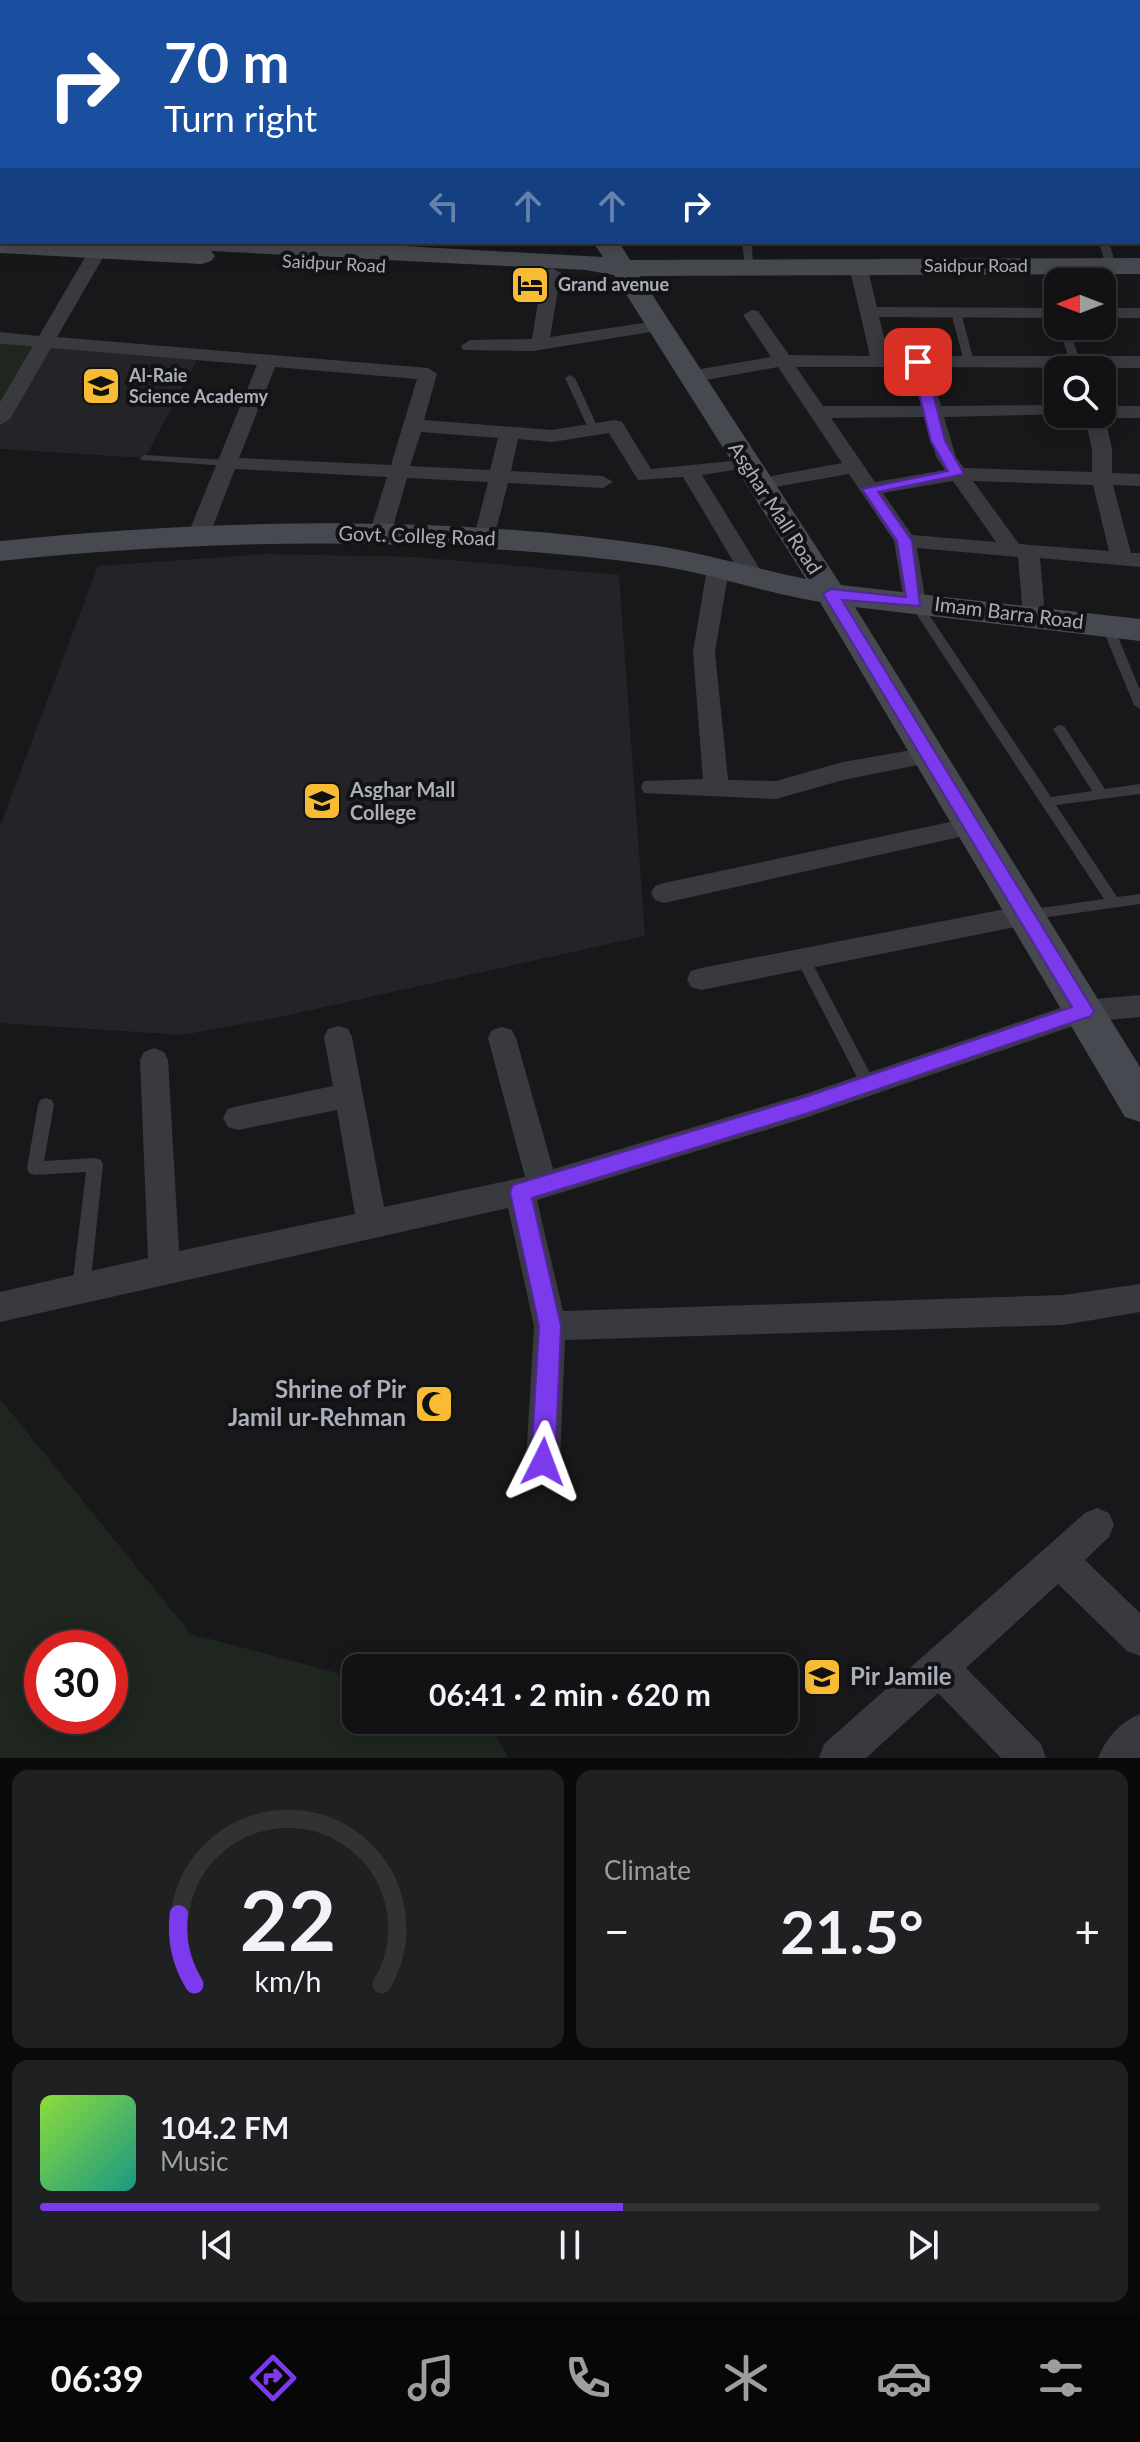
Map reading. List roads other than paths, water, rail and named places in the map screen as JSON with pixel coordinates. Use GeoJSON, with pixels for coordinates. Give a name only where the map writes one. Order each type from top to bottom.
{"type":"FeatureCollection","features":[{"type":"Feature","properties":{"kind":"main road","name":"Saidpur Road"},"geometry":{"type":"LineString","coordinates":[[258,244],[419,249],[586,262],[612,255],[748,254],[858,266],[1108,254],[1140,266]]}},
{"type":"Feature","properties":{"kind":"main road","name":"Saidpur Road"},"geometry":{"type":"LineString","coordinates":[[0,245],[100,246],[594,275],[612,255]]}},
{"type":"Feature","properties":{"kind":"main road","name":"Asghar Mall Road"},"geometry":{"type":"LineString","coordinates":[[612,255],[831,594],[1140,1104]]}},
{"type":"Feature","properties":{"kind":"main road","name":"Govt. Colleg Road"},"geometry":{"type":"LineString","coordinates":[[0,551],[119,537],[199,534],[485,537],[659,556],[831,594]]}},
{"type":"Feature","properties":{"kind":"main road","name":"Imam Barra Road"},"geometry":{"type":"LineString","coordinates":[[831,594],[1140,630]]}},
{"type":"Feature","properties":{"kind":"street"},"geometry":{"type":"LineString","coordinates":[[0,419],[100,246]]}},
{"type":"Feature","properties":{"kind":"street"},"geometry":{"type":"LineString","coordinates":[[858,266],[881,362]]}},
{"type":"Feature","properties":{"kind":"street"},"geometry":{"type":"LineString","coordinates":[[540,344],[552,273]]}},
{"type":"Feature","properties":{"kind":"street"},"geometry":{"type":"LineString","coordinates":[[868,312],[1044,313]]}},
{"type":"Feature","properties":{"kind":"street"},"geometry":{"type":"LineString","coordinates":[[1116,313],[1140,313]]}},
{"type":"Feature","properties":{"kind":"street"},"geometry":{"type":"LineString","coordinates":[[752,315],[905,541],[915,603]]}},
{"type":"Feature","properties":{"kind":"street"},"geometry":{"type":"LineString","coordinates":[[470,346],[540,344],[657,326]]}},
{"type":"Feature","properties":{"kind":"street"},"geometry":{"type":"LineString","coordinates":[[0,338],[428,374],[380,534]]}},
{"type":"Feature","properties":{"kind":"street"},"geometry":{"type":"LineString","coordinates":[[199,534],[268,360]]}},
{"type":"Feature","properties":{"kind":"street"},"geometry":{"type":"LineString","coordinates":[[689,377],[783,361],[1044,365]]}},
{"type":"Feature","properties":{"kind":"street"},"geometry":{"type":"LineString","coordinates":[[918,362],[938,441],[957,474],[1019,549],[1034,616]]}},
{"type":"Feature","properties":{"kind":"street"},"geometry":{"type":"LineString","coordinates":[[1116,364],[1140,362]]}},
{"type":"Feature","properties":{"kind":"street"},"geometry":{"type":"LineString","coordinates":[[820,412],[1044,411]]}},
{"type":"Feature","properties":{"kind":"street"},"geometry":{"type":"LineString","coordinates":[[1116,412],[1140,412]]}},
{"type":"Feature","properties":{"kind":"street"},"geometry":{"type":"LineString","coordinates":[[412,425],[510,430],[552,436],[615,426],[645,476],[689,470],[751,474],[853,467]]}},
{"type":"Feature","properties":{"kind":"street"},"geometry":{"type":"LineString","coordinates":[[905,541],[1131,559],[1102,477],[1102,449],[1097,428]]}},
{"type":"Feature","properties":{"kind":"street"},"geometry":{"type":"LineString","coordinates":[[485,537],[510,430]]}},
{"type":"Feature","properties":{"kind":"street"},"geometry":{"type":"LineString","coordinates":[[227,463],[603,482]]}},
{"type":"Feature","properties":{"kind":"street"},"geometry":{"type":"LineString","coordinates":[[689,470],[753,576]]}},
{"type":"Feature","properties":{"kind":"street"},"geometry":{"type":"LineString","coordinates":[[869,489],[957,474],[1140,480]]}},
{"type":"Feature","properties":{"kind":"street"},"geometry":{"type":"LineString","coordinates":[[716,788],[704,652],[718,569]]}},
{"type":"Feature","properties":{"kind":"street"},"geometry":{"type":"LineString","coordinates":[[653,787],[776,790],[843,771],[929,755]]}},
{"type":"Feature","properties":{"kind":"street"},"geometry":{"type":"LineString","coordinates":[[664,893],[973,826]]}},
{"type":"Feature","properties":{"kind":"street"},"geometry":{"type":"LineString","coordinates":[[701,979],[1026,915]]}},
{"type":"Feature","properties":{"kind":"street"},"geometry":{"type":"LineString","coordinates":[[0,1307],[164,1268],[531,1189],[868,1084],[1084,1011],[1140,1006]]}},
{"type":"Feature","properties":{"kind":"street"},"geometry":{"type":"LineString","coordinates":[[338,1037],[372,1224]]}},
{"type":"Feature","properties":{"kind":"street"},"geometry":{"type":"LineString","coordinates":[[502,1038],[531,1189],[550,1326],[543,1462]]}},
{"type":"Feature","properties":{"kind":"street"},"geometry":{"type":"LineString","coordinates":[[154,1060],[164,1268]]}},
{"type":"Feature","properties":{"kind":"street"},"geometry":{"type":"LineString","coordinates":[[238,1118],[349,1095]]}},
{"type":"Feature","properties":{"kind":"street"},"geometry":{"type":"LineString","coordinates":[[550,1326],[1063,1310],[1140,1298]]}},
{"type":"Feature","properties":{"kind":"street"},"geometry":{"type":"LineString","coordinates":[[838,1758],[1097,1525]]}},
{"type":"Feature","properties":{"kind":"street"},"geometry":{"type":"LineString","coordinates":[[1059,1560],[1140,1638]]}},
{"type":"Feature","properties":{"kind":"street"},"geometry":{"type":"LineString","coordinates":[[939,1667],[1027,1758]]}},
{"type":"Feature","properties":{"kind":"street"},"geometry":{"type":"LineString","coordinates":[[1117,1758],[1140,1733]]}},
{"type":"Feature","properties":{"kind":"lane"},"geometry":{"type":"LineString","coordinates":[[956,312],[969,362]]}},
{"type":"Feature","properties":{"kind":"lane"},"geometry":{"type":"LineString","coordinates":[[570,378],[594,430]]}},
{"type":"Feature","properties":{"kind":"lane"},"geometry":{"type":"LineString","coordinates":[[145,458],[227,463]]}},
{"type":"Feature","properties":{"kind":"lane"},"geometry":{"type":"LineString","coordinates":[[915,603],[1114,903]]}},
{"type":"Feature","properties":{"kind":"lane"},"geometry":{"type":"LineString","coordinates":[[1107,625],[1140,705]]}},
{"type":"Feature","properties":{"kind":"lane"},"geometry":{"type":"LineString","coordinates":[[1059,729],[1101,794]]}},
{"type":"Feature","properties":{"kind":"lane"},"geometry":{"type":"LineString","coordinates":[[1047,802],[1140,789]]}},
{"type":"Feature","properties":{"kind":"lane"},"geometry":{"type":"LineString","coordinates":[[1026,915],[1140,899]]}},
{"type":"Feature","properties":{"kind":"lane"},"geometry":{"type":"LineString","coordinates":[[803,959],[868,1084]]}},
{"type":"Feature","properties":{"kind":"lane"},"geometry":{"type":"LineString","coordinates":[[46,1105],[35,1168],[95,1165],[81,1288]]}},
{"type":"Feature","properties":{"kind":"place","name":"Grand avenue"},"geometry":{"type":"Point","coordinates":[530,285]}},
{"type":"Feature","properties":{"kind":"place","name":"Al-Raie Science Academy"},"geometry":{"type":"Point","coordinates":[101,386]}},
{"type":"Feature","properties":{"kind":"place","name":"Asghar Mall College"},"geometry":{"type":"Point","coordinates":[322,801]}},
{"type":"Feature","properties":{"kind":"place","name":"Shrine of Pir Jamil ur-Rehman"},"geometry":{"type":"Point","coordinates":[434,1404]}},
{"type":"Feature","properties":{"kind":"place","name":"Pir Jamile"},"geometry":{"type":"Point","coordinates":[822,1677]}}]}
